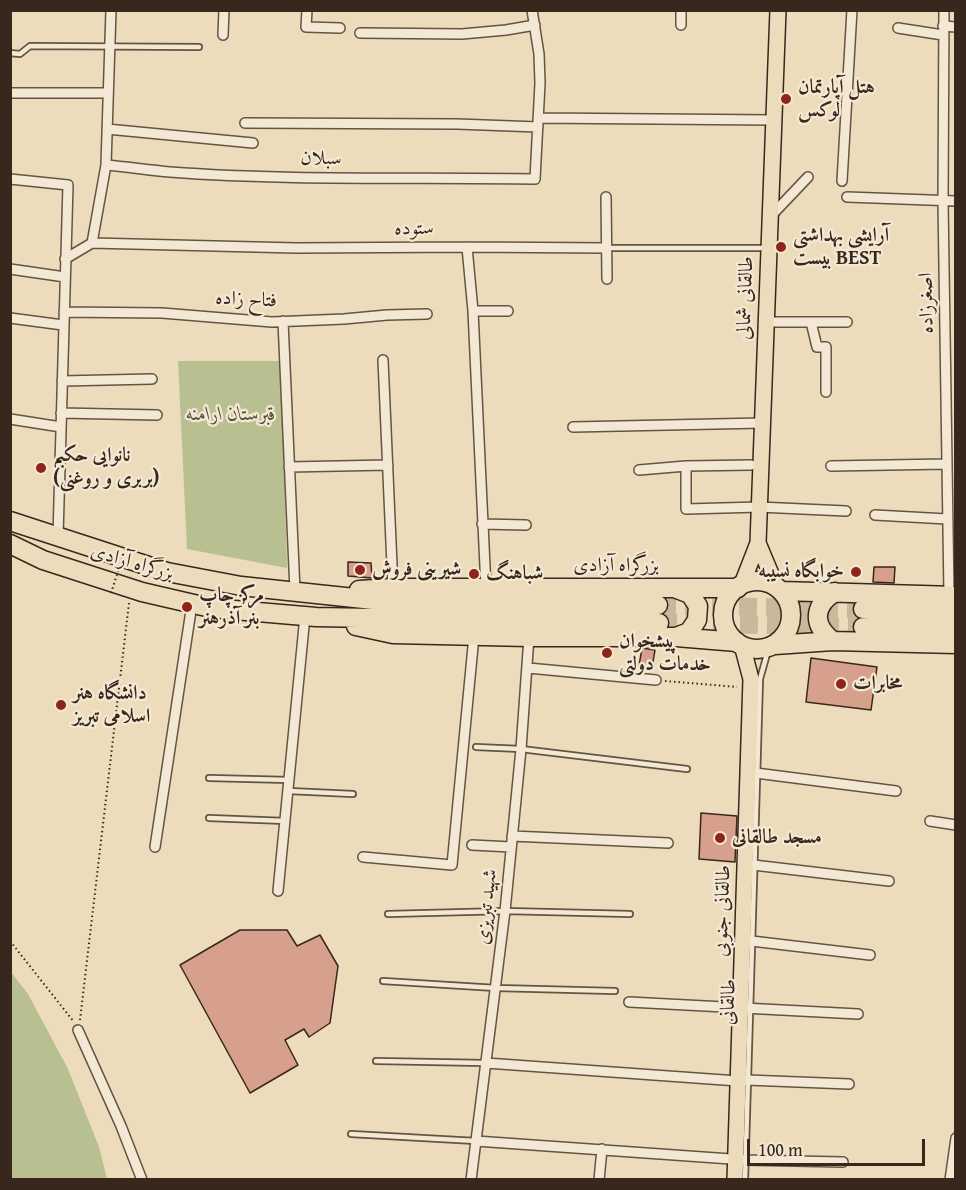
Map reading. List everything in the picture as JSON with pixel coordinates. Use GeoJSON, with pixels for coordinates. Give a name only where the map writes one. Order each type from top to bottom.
{"type":"FeatureCollection","features":[{"type":"Feature","properties":{"kind":"highway","name":"بزرگراه آزادی"},"geometry":{"type":"LineString","coordinates":[[10,516],[19,524],[167,572],[241,586],[383,601],[658,614],[311,617],[211,608],[131,588],[43,560],[10,544]]}},
{"type":"Feature","properties":{"kind":"highway"},"geometry":{"type":"LineString","coordinates":[[10,554],[43,560]]}},
{"type":"Feature","properties":{"kind":"highway"},"geometry":{"type":"LineString","coordinates":[[772,646],[783,637],[789,627],[792,616],[790,604],[778,588],[765,582],[754,581],[740,586],[726,600],[723,612],[724,623],[729,634],[739,644],[755,649],[834,641],[956,645]]}},
{"type":"Feature","properties":{"kind":"highway","name":"بزرگراه آزادی"},"geometry":{"type":"LineString","coordinates":[[315,593],[393,588],[677,589],[740,586]]}},
{"type":"Feature","properties":{"kind":"highway"},"geometry":{"type":"LineString","coordinates":[[778,588],[953,601]]}},
{"type":"Feature","properties":{"kind":"highway"},"geometry":{"type":"LineString","coordinates":[[676,637],[689,632],[697,620],[698,606],[690,594],[677,589]]}},
{"type":"Feature","properties":{"kind":"highway"},"geometry":{"type":"LineString","coordinates":[[834,641],[823,633],[818,622],[818,610],[824,599],[835,592]]}},
{"type":"Feature","properties":{"kind":"highway"},"geometry":{"type":"LineString","coordinates":[[953,601],[863,618],[956,629]]}},
{"type":"Feature","properties":{"kind":"highway","name":"بزرگراه آزادی"},"geometry":{"type":"LineString","coordinates":[[311,617],[393,634],[676,637],[739,644]]}},
{"type":"Feature","properties":{"kind":"main road","name":"طالقانی شمالی"},"geometry":{"type":"LineString","coordinates":[[740,586],[758,543],[778,10]]}},
{"type":"Feature","properties":{"kind":"main road"},"geometry":{"type":"LineString","coordinates":[[758,543],[778,588]]}},
{"type":"Feature","properties":{"kind":"main road","name":"طالقانی جنوبی"},"geometry":{"type":"LineString","coordinates":[[735,1179],[741,1160],[753,772],[751,679],[739,644]]}},
{"type":"Feature","properties":{"kind":"street"},"geometry":{"type":"LineString","coordinates":[[65,259],[92,243],[106,165],[111,10]]}},
{"type":"Feature","properties":{"kind":"street"},"geometry":{"type":"LineString","coordinates":[[223,35],[224,10]]}},
{"type":"Feature","properties":{"kind":"street"},"geometry":{"type":"LineString","coordinates":[[307,10],[306,27],[340,28]]}},
{"type":"Feature","properties":{"kind":"street"},"geometry":{"type":"LineString","coordinates":[[532,10],[540,54],[538,122]]}},
{"type":"Feature","properties":{"kind":"street"},"geometry":{"type":"LineString","coordinates":[[681,10],[681,25]]}},
{"type":"Feature","properties":{"kind":"street"},"geometry":{"type":"LineString","coordinates":[[842,181],[852,10]]}},
{"type":"Feature","properties":{"kind":"street","name":"اصغرزاده"},"geometry":{"type":"LineString","coordinates":[[944,10],[943,201],[951,429],[946,464],[951,475],[947,519],[952,555],[953,601]]}},
{"type":"Feature","properties":{"kind":"street"},"geometry":{"type":"LineString","coordinates":[[360,33],[462,34],[535,25]]}},
{"type":"Feature","properties":{"kind":"street"},"geometry":{"type":"LineString","coordinates":[[898,28],[944,30],[956,27]]}},
{"type":"Feature","properties":{"kind":"street"},"geometry":{"type":"LineString","coordinates":[[10,93],[108,93]]}},
{"type":"Feature","properties":{"kind":"street"},"geometry":{"type":"LineString","coordinates":[[245,123],[446,124],[773,120]]}},
{"type":"Feature","properties":{"kind":"street","name":"سبلان"},"geometry":{"type":"LineString","coordinates":[[106,165],[218,175],[535,179],[538,122]]}},
{"type":"Feature","properties":{"kind":"street"},"geometry":{"type":"LineString","coordinates":[[107,129],[253,143]]}},
{"type":"Feature","properties":{"kind":"street"},"geometry":{"type":"LineString","coordinates":[[769,218],[808,177]]}},
{"type":"Feature","properties":{"kind":"street"},"geometry":{"type":"LineString","coordinates":[[10,179],[68,185],[58,536]]}},
{"type":"Feature","properties":{"kind":"street"},"geometry":{"type":"LineString","coordinates":[[606,197],[607,279]]}},
{"type":"Feature","properties":{"kind":"street"},"geometry":{"type":"LineString","coordinates":[[847,197],[956,201]]}},
{"type":"Feature","properties":{"kind":"street","name":"ستوده"},"geometry":{"type":"LineString","coordinates":[[92,243],[296,249],[606,248]]}},
{"type":"Feature","properties":{"kind":"street"},"geometry":{"type":"LineString","coordinates":[[467,247],[474,311],[486,588]]}},
{"type":"Feature","properties":{"kind":"street"},"geometry":{"type":"LineString","coordinates":[[10,269],[65,277]]}},
{"type":"Feature","properties":{"kind":"street"},"geometry":{"type":"LineString","coordinates":[[945,308],[956,308]]}},
{"type":"Feature","properties":{"kind":"street"},"geometry":{"type":"LineString","coordinates":[[474,311],[508,310]]}},
{"type":"Feature","properties":{"kind":"street","name":"فتاح زاده"},"geometry":{"type":"LineString","coordinates":[[64,312],[162,313],[256,321],[427,315]]}},
{"type":"Feature","properties":{"kind":"street"},"geometry":{"type":"LineString","coordinates":[[10,318],[63,325]]}},
{"type":"Feature","properties":{"kind":"street"},"geometry":{"type":"LineString","coordinates":[[283,321],[295,591]]}},
{"type":"Feature","properties":{"kind":"street"},"geometry":{"type":"LineString","coordinates":[[766,322],[847,322]]}},
{"type":"Feature","properties":{"kind":"street"},"geometry":{"type":"LineString","coordinates":[[811,322],[817,347],[826,347],[826,392]]}},
{"type":"Feature","properties":{"kind":"street"},"geometry":{"type":"LineString","coordinates":[[383,360],[393,588]]}},
{"type":"Feature","properties":{"kind":"street"},"geometry":{"type":"LineString","coordinates":[[62,381],[152,380]]}},
{"type":"Feature","properties":{"kind":"street"},"geometry":{"type":"LineString","coordinates":[[61,413],[157,415]]}},
{"type":"Feature","properties":{"kind":"street"},"geometry":{"type":"LineString","coordinates":[[10,419],[60,427]]}},
{"type":"Feature","properties":{"kind":"street"},"geometry":{"type":"LineString","coordinates":[[573,427],[762,423]]}},
{"type":"Feature","properties":{"kind":"street"},"geometry":{"type":"LineString","coordinates":[[831,466],[946,464]]}},
{"type":"Feature","properties":{"kind":"street"},"geometry":{"type":"LineString","coordinates":[[290,467],[388,465]]}},
{"type":"Feature","properties":{"kind":"street"},"geometry":{"type":"LineString","coordinates":[[639,470],[686,466],[751,465]]}},
{"type":"Feature","properties":{"kind":"street"},"geometry":{"type":"LineString","coordinates":[[686,466],[686,509],[759,507],[846,511]]}},
{"type":"Feature","properties":{"kind":"street"},"geometry":{"type":"LineString","coordinates":[[875,515],[947,519]]}},
{"type":"Feature","properties":{"kind":"street"},"geometry":{"type":"LineString","coordinates":[[482,524],[526,525]]}},
{"type":"Feature","properties":{"kind":"street"},"geometry":{"type":"LineString","coordinates":[[155,847],[192,604]]}},
{"type":"Feature","properties":{"kind":"street"},"geometry":{"type":"LineString","coordinates":[[278,891],[311,617]]}},
{"type":"Feature","properties":{"kind":"street"},"geometry":{"type":"LineString","coordinates":[[363,857],[452,865],[474,636]]}},
{"type":"Feature","properties":{"kind":"street","name":"شهید تبریزی"},"geometry":{"type":"LineString","coordinates":[[471,1179],[505,911],[521,749],[529,637]]}},
{"type":"Feature","properties":{"kind":"street"},"geometry":{"type":"LineString","coordinates":[[528,668],[656,680]]}},
{"type":"Feature","properties":{"kind":"street"},"geometry":{"type":"LineString","coordinates":[[753,772],[896,791]]}},
{"type":"Feature","properties":{"kind":"street"},"geometry":{"type":"LineString","coordinates":[[930,821],[956,825]]}},
{"type":"Feature","properties":{"kind":"street"},"geometry":{"type":"LineString","coordinates":[[512,836],[668,843]]}},
{"type":"Feature","properties":{"kind":"street"},"geometry":{"type":"LineString","coordinates":[[472,845],[511,847]]}},
{"type":"Feature","properties":{"kind":"street"},"geometry":{"type":"LineString","coordinates":[[750,864],[889,881]]}},
{"type":"Feature","properties":{"kind":"street"},"geometry":{"type":"LineString","coordinates":[[747,941],[870,955]]}},
{"type":"Feature","properties":{"kind":"street"},"geometry":{"type":"LineString","coordinates":[[628,1002],[858,1014]]}},
{"type":"Feature","properties":{"kind":"street"},"geometry":{"type":"LineString","coordinates":[[78,1030],[121,1126],[141,1179]]}},
{"type":"Feature","properties":{"kind":"street"},"geometry":{"type":"LineString","coordinates":[[486,1063],[743,1081],[849,1084]]}},
{"type":"Feature","properties":{"kind":"street"},"geometry":{"type":"LineString","coordinates":[[950,1179],[956,1138]]}},
{"type":"Feature","properties":{"kind":"street"},"geometry":{"type":"LineString","coordinates":[[476,1141],[741,1160],[843,1162]]}},
{"type":"Feature","properties":{"kind":"street"},"geometry":{"type":"LineString","coordinates":[[599,1179],[602,1149]]}},
{"type":"Feature","properties":{"kind":"lane"},"geometry":{"type":"LineString","coordinates":[[10,53],[20,54],[30,46],[199,47]]}},
{"type":"Feature","properties":{"kind":"lane","name":"ستوده"},"geometry":{"type":"LineString","coordinates":[[606,248],[768,248]]}},
{"type":"Feature","properties":{"kind":"lane"},"geometry":{"type":"LineString","coordinates":[[753,772],[760,679],[772,646]]}},
{"type":"Feature","properties":{"kind":"lane"},"geometry":{"type":"LineString","coordinates":[[476,747],[521,749],[687,769]]}},
{"type":"Feature","properties":{"kind":"lane"},"geometry":{"type":"LineString","coordinates":[[209,778],[290,780]]}},
{"type":"Feature","properties":{"kind":"lane"},"geometry":{"type":"LineString","coordinates":[[289,791],[353,794]]}},
{"type":"Feature","properties":{"kind":"lane"},"geometry":{"type":"LineString","coordinates":[[209,818],[286,821]]}},
{"type":"Feature","properties":{"kind":"lane"},"geometry":{"type":"LineString","coordinates":[[388,914],[505,911],[630,914]]}},
{"type":"Feature","properties":{"kind":"lane"},"geometry":{"type":"LineString","coordinates":[[383,981],[496,988],[615,991]]}},
{"type":"Feature","properties":{"kind":"lane"},"geometry":{"type":"LineString","coordinates":[[376,1061],[486,1063]]}},
{"type":"Feature","properties":{"kind":"lane"},"geometry":{"type":"LineString","coordinates":[[351,1134],[476,1141]]}},
{"type":"Feature","properties":{"kind":"lane"},"geometry":{"type":"LineString","coordinates":[[741,1160],[744,1179]]}},
{"type":"Feature","properties":{"kind":"path"},"geometry":{"type":"LineString","coordinates":[[111,593],[126,547]]}},
{"type":"Feature","properties":{"kind":"path"},"geometry":{"type":"LineString","coordinates":[[78,1030],[131,588]]}},
{"type":"Feature","properties":{"kind":"path"},"geometry":{"type":"LineString","coordinates":[[656,680],[750,689]]}},
{"type":"Feature","properties":{"kind":"path"},"geometry":{"type":"LineString","coordinates":[[10,941],[72,1017],[78,1030]]}},
{"type":"Feature","properties":{"kind":"green space","name":"قبرستان ارامنه"},"geometry":{"type":"Polygon","coordinates":[[[178,361],[281,361],[287,568],[187,549],[178,361]]]}},
{"type":"Feature","properties":{"kind":"green space"},"geometry":{"type":"Polygon","coordinates":[[[11,972],[28,994],[68,1069],[99,1147],[107,1179],[11,1179],[11,972]]]}},
{"type":"Feature","properties":{"kind":"building","name":"شیرینی فروش"},"geometry":{"type":"Polygon","coordinates":[[[348,562],[371,563],[372,578],[348,576],[348,562]]]}},
{"type":"Feature","properties":{"kind":"building"},"geometry":{"type":"Polygon","coordinates":[[[874,567],[895,567],[894,583],[873,582],[874,567]]]}},
{"type":"Feature","properties":{"kind":"building"},"geometry":{"type":"Polygon","coordinates":[[[642,648],[655,650],[652,668],[639,666],[642,648]]]}},
{"type":"Feature","properties":{"kind":"building","name":"مخابرات"},"geometry":{"type":"Polygon","coordinates":[[[811,658],[877,667],[871,710],[806,702],[811,658]]]}},
{"type":"Feature","properties":{"kind":"building","name":"مسجد طالقانی"},"geometry":{"type":"Polygon","coordinates":[[[701,813],[737,816],[735,862],[699,859],[701,813]]]}},
{"type":"Feature","properties":{"kind":"building"},"geometry":{"type":"Polygon","coordinates":[[[240,930],[287,930],[297,946],[320,935],[338,966],[330,1023],[309,1037],[304,1029],[285,1040],[298,1065],[250,1093],[180,965],[240,930]]]}},
{"type":"Feature","properties":{"kind":"tunnel"},"geometry":{"type":"LineString","coordinates":[[658,605],[863,609]]}},
{"type":"Feature","properties":{"kind":"tunnel"},"geometry":{"type":"LineString","coordinates":[[659,623],[863,627]]}},
{"type":"Feature","properties":{"kind":"place","name":"هتل آپارتمان لوکس"},"geometry":{"type":"Point","coordinates":[786,99]}},
{"type":"Feature","properties":{"kind":"place","name":"آرایشی بهداشتی بیست BEST"},"geometry":{"type":"Point","coordinates":[781,247]}},
{"type":"Feature","properties":{"kind":"place","name":"نانوایی حکیم (بربری و روغنی)"},"geometry":{"type":"Point","coordinates":[41,468]}},
{"type":"Feature","properties":{"kind":"place","name":"شیرینی فروش"},"geometry":{"type":"Point","coordinates":[360,570]}},
{"type":"Feature","properties":{"kind":"place","name":"خوابگاه نسیبه"},"geometry":{"type":"Point","coordinates":[856,572]}},
{"type":"Feature","properties":{"kind":"place","name":"شباهنگ"},"geometry":{"type":"Point","coordinates":[474,574]}},
{"type":"Feature","properties":{"kind":"place","name":"مرکز چاپ بنر آذرهنر"},"geometry":{"type":"Point","coordinates":[187,607]}},
{"type":"Feature","properties":{"kind":"place","name":"پیشخوان خدمات دولتی"},"geometry":{"type":"Point","coordinates":[607,653]}},
{"type":"Feature","properties":{"kind":"place","name":"مخابرات"},"geometry":{"type":"Point","coordinates":[841,684]}},
{"type":"Feature","properties":{"kind":"place","name":"دانشگاه هنر اسلامی تبریز"},"geometry":{"type":"Point","coordinates":[61,705]}},
{"type":"Feature","properties":{"kind":"place","name":"مسجد طالقانی"},"geometry":{"type":"Point","coordinates":[720,838]}}]}
